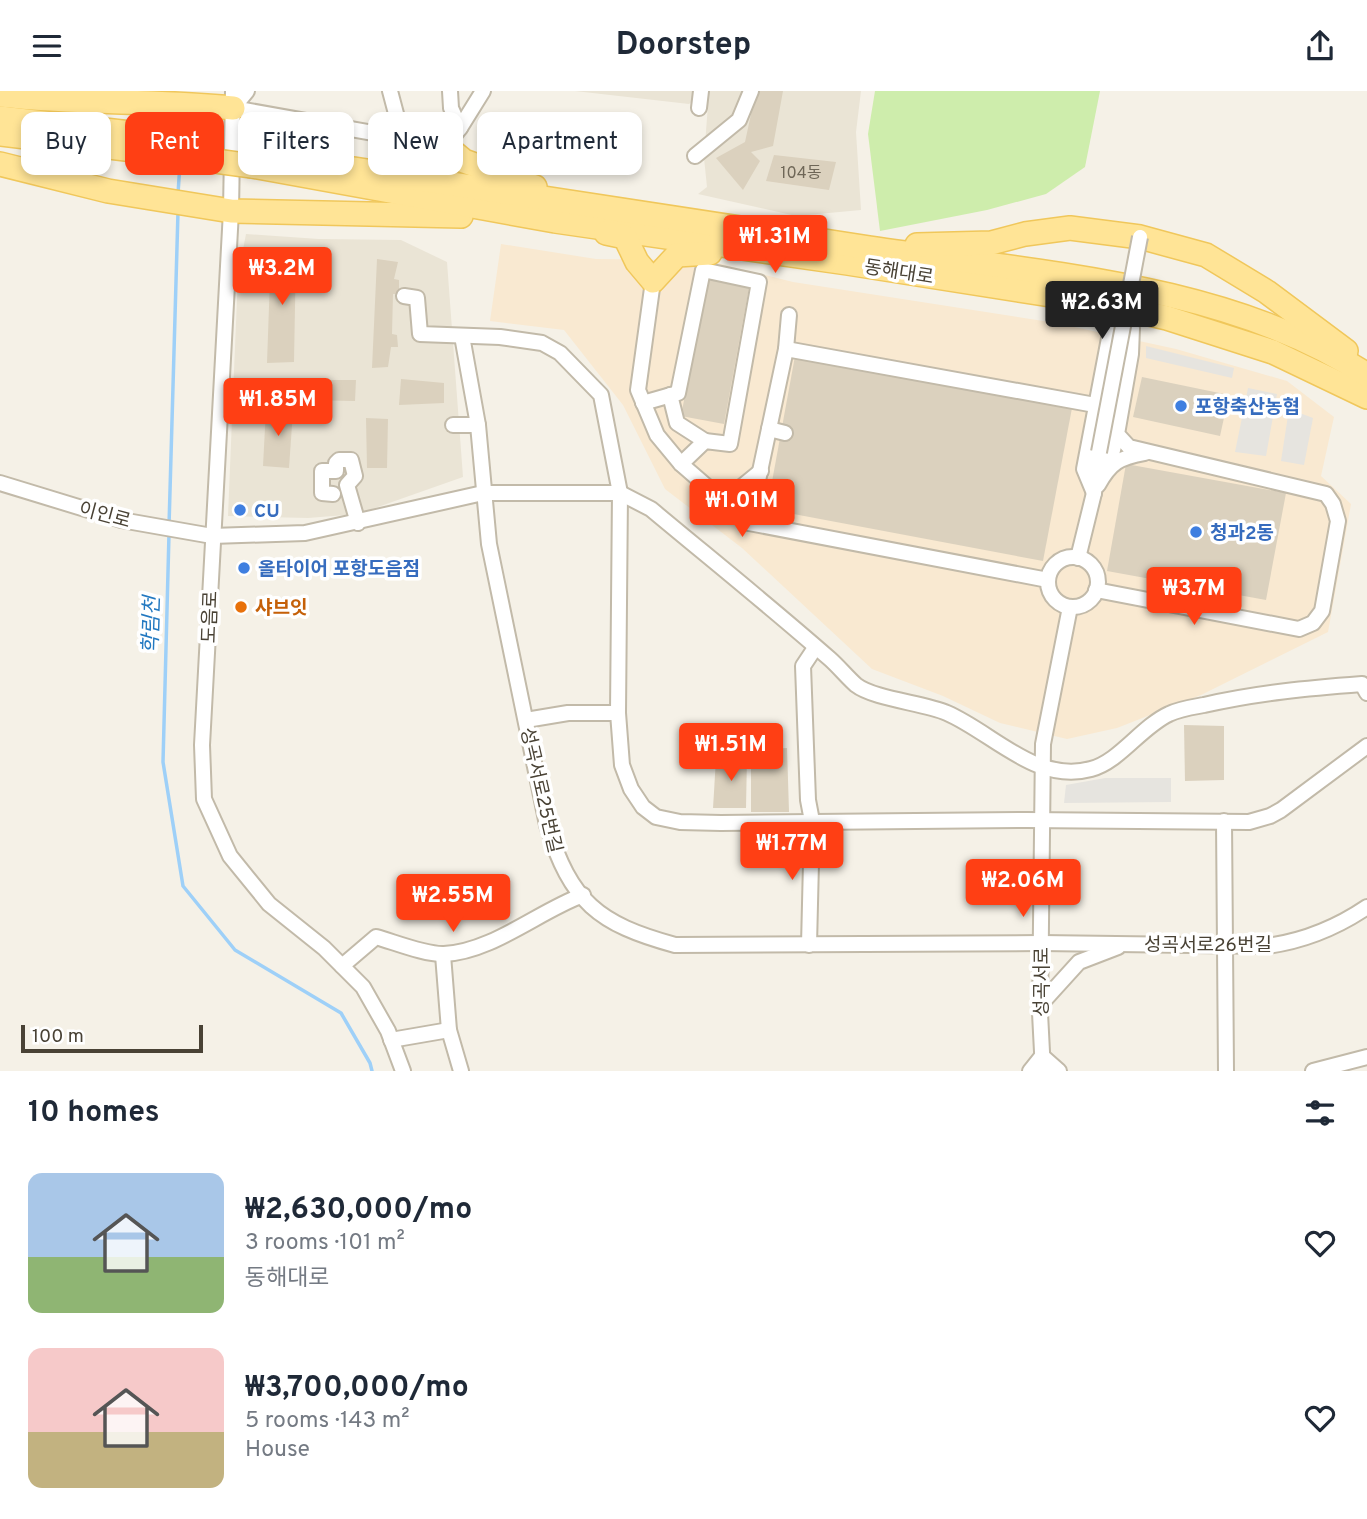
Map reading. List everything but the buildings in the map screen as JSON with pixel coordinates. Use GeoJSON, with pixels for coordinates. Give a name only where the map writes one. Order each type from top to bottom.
{"type":"FeatureCollection","features":[{"type":"Feature","properties":{"kind":"main road"},"geometry":{"type":"LineString","coordinates":[[0,95],[47,100],[237,97]]}},
{"type":"Feature","properties":{"kind":"main road"},"geometry":{"type":"LineString","coordinates":[[0,118],[125,140]]}},
{"type":"Feature","properties":{"kind":"main road"},"geometry":{"type":"LineString","coordinates":[[0,134],[125,141]]}},
{"type":"Feature","properties":{"kind":"main road"},"geometry":{"type":"LineString","coordinates":[[463,160],[584,205]]}},
{"type":"Feature","properties":{"kind":"main road"},"geometry":{"type":"LineString","coordinates":[[0,164],[108,191],[231,212],[446,215],[555,221],[625,237],[636,262],[653,281],[677,255],[763,251]]}},
{"type":"Feature","properties":{"kind":"main road"},"geometry":{"type":"LineString","coordinates":[[354,174],[1062,275],[1203,303],[1266,324],[1345,360],[1367,375]]}},
{"type":"Feature","properties":{"kind":"main road","name":"동해대로"},"geometry":{"type":"LineString","coordinates":[[327,175],[555,221],[1101,303],[1167,318],[1273,352],[1367,397]]}},
{"type":"Feature","properties":{"kind":"main road"},"geometry":{"type":"LineString","coordinates":[[872,249],[942,243],[990,243],[1070,228],[1140,237],[1206,255],[1267,292],[1367,368]]}},
{"type":"Feature","properties":{"kind":"street"},"geometry":{"type":"LineString","coordinates":[[93,91],[170,98]]}},
{"type":"Feature","properties":{"kind":"street"},"geometry":{"type":"LineString","coordinates":[[390,91],[396,112]]}},
{"type":"Feature","properties":{"kind":"street"},"geometry":{"type":"LineString","coordinates":[[450,91],[453,112]]}},
{"type":"Feature","properties":{"kind":"street"},"geometry":{"type":"LineString","coordinates":[[463,123],[483,91]]}},
{"type":"Feature","properties":{"kind":"street"},"geometry":{"type":"LineString","coordinates":[[699,108],[701,91]]}},
{"type":"Feature","properties":{"kind":"street"},"geometry":{"type":"LineString","coordinates":[[695,156],[739,120],[751,91]]}},
{"type":"Feature","properties":{"kind":"street"},"geometry":{"type":"LineString","coordinates":[[237,97],[368,131]]}},
{"type":"Feature","properties":{"kind":"street","name":"도음로"},"geometry":{"type":"LineString","coordinates":[[237,97],[202,745],[204,799],[230,856],[269,904],[342,965],[363,987],[391,1040],[403,1071]]}},
{"type":"Feature","properties":{"kind":"street"},"geometry":{"type":"LineString","coordinates":[[1078,558],[1094,493],[1099,452],[1140,237]]}},
{"type":"Feature","properties":{"kind":"street"},"geometry":{"type":"LineString","coordinates":[[643,403],[670,395],[678,393],[703,270],[759,282],[730,444],[705,441],[677,423],[670,395]]}},
{"type":"Feature","properties":{"kind":"street"},"geometry":{"type":"LineString","coordinates":[[653,281],[638,390],[643,403],[657,435],[681,464],[749,523],[1048,580]]}},
{"type":"Feature","properties":{"kind":"street"},"geometry":{"type":"LineString","coordinates":[[404,296],[417,298],[420,334],[542,343],[560,353],[601,395],[620,493],[618,713],[622,765],[631,789],[643,807],[656,817],[680,822],[720,824],[1042,820],[1249,822],[1270,816],[1367,745]]}},
{"type":"Feature","properties":{"kind":"street"},"geometry":{"type":"LineString","coordinates":[[749,523],[786,349],[789,315]]}},
{"type":"Feature","properties":{"kind":"street"},"geometry":{"type":"LineString","coordinates":[[1094,493],[1084,469],[1110,333],[1115,325]]}},
{"type":"Feature","properties":{"kind":"street"},"geometry":{"type":"LineString","coordinates":[[1094,493],[1109,466],[1117,434],[1131,354],[1132,328]]}},
{"type":"Feature","properties":{"kind":"street","name":"성곡서로25번길"},"geometry":{"type":"LineString","coordinates":[[462,336],[478,425],[483,493],[500,603],[547,825],[559,863],[573,887],[598,914],[622,928],[675,945],[1041,943]]}},
{"type":"Feature","properties":{"kind":"street"},"geometry":{"type":"LineString","coordinates":[[786,349],[1095,405]]}},
{"type":"Feature","properties":{"kind":"street"},"geometry":{"type":"LineString","coordinates":[[453,425],[478,425]]}},
{"type":"Feature","properties":{"kind":"street"},"geometry":{"type":"LineString","coordinates":[[769,429],[786,433]]}},
{"type":"Feature","properties":{"kind":"street"},"geometry":{"type":"LineString","coordinates":[[1096,590],[1298,629],[1313,623],[1322,611],[1338,521],[1333,504],[1326,494],[1129,447],[1117,434]]}},
{"type":"Feature","properties":{"kind":"street"},"geometry":{"type":"LineString","coordinates":[[681,464],[705,441]]}},
{"type":"Feature","properties":{"kind":"street"},"geometry":{"type":"LineString","coordinates":[[1109,466],[1126,457],[1152,452]]}},
{"type":"Feature","properties":{"kind":"street"},"geometry":{"type":"LineString","coordinates":[[333,494],[321,493],[321,471],[336,471],[336,463],[339,460],[351,460],[355,476],[347,485],[358,523]]}},
{"type":"Feature","properties":{"kind":"street"},"geometry":{"type":"LineString","coordinates":[[711,490],[739,489],[761,471]]}},
{"type":"Feature","properties":{"kind":"street","name":"이인로"},"geometry":{"type":"LineString","coordinates":[[0,483],[121,520],[212,536],[305,533],[483,493],[620,493]]}},
{"type":"Feature","properties":{"kind":"street"},"geometry":{"type":"LineString","coordinates":[[620,493],[651,509],[829,658],[858,687],[946,712],[1020,757],[1043,766],[1072,772],[1093,769],[1112,758],[1144,728],[1170,713],[1233,698],[1362,684],[1367,692]]}},
{"type":"Feature","properties":{"kind":"street"},"geometry":{"type":"LineString","coordinates":[[1078,558],[1086,561],[1096,573],[1096,590],[1086,603],[1070,607],[1063,605],[1052,595],[1048,580],[1050,572],[1061,560],[1078,558]]}},
{"type":"Feature","properties":{"kind":"street","name":"성곡서로"},"geometry":{"type":"LineString","coordinates":[[1043,1064],[1040,1005],[1043,744],[1070,607]]}},
{"type":"Feature","properties":{"kind":"street"},"geometry":{"type":"LineString","coordinates":[[809,945],[812,821],[808,800],[803,666],[815,648]]}},
{"type":"Feature","properties":{"kind":"street"},"geometry":{"type":"LineString","coordinates":[[526,720],[568,713],[618,713]]}},
{"type":"Feature","properties":{"kind":"street"},"geometry":{"type":"LineString","coordinates":[[1224,821],[1226,1071]]}},
{"type":"Feature","properties":{"kind":"street"},"geometry":{"type":"LineString","coordinates":[[342,965],[376,937],[443,954],[474,948],[583,895]]}},
{"type":"Feature","properties":{"kind":"street","name":"성곡서로26번길"},"geometry":{"type":"LineString","coordinates":[[1041,943],[1267,946],[1316,936],[1367,907]]}},
{"type":"Feature","properties":{"kind":"street"},"geometry":{"type":"LineString","coordinates":[[1040,1005],[1079,962],[1128,943]]}},
{"type":"Feature","properties":{"kind":"street"},"geometry":{"type":"LineString","coordinates":[[443,954],[449,1030],[461,1071]]}},
{"type":"Feature","properties":{"kind":"street"},"geometry":{"type":"LineString","coordinates":[[391,1040],[449,1030]]}},
{"type":"Feature","properties":{"kind":"street"},"geometry":{"type":"LineString","coordinates":[[1313,1071],[1364,1063]]}},
{"type":"Feature","properties":{"kind":"street"},"geometry":{"type":"LineString","coordinates":[[1030,1071],[1043,1064],[1059,1071]]}},
{"type":"Feature","properties":{"kind":"shaded area"},"geometry":{"type":"Polygon","coordinates":[[[575,91],[705,91],[689,104],[575,91]]]}},
{"type":"Feature","properties":{"kind":"shaded area"},"geometry":{"type":"Polygon","coordinates":[[[709,91],[861,91],[856,132],[861,210],[796,216],[698,194],[707,187],[704,158],[709,91]]]}},
{"type":"Feature","properties":{"kind":"shaded area"},"geometry":{"type":"Polygon","coordinates":[[[246,234],[319,239],[401,240],[447,262],[463,477],[358,514],[308,518],[228,516],[238,275],[246,234]]]}},
{"type":"Feature","properties":{"kind":"shaded area"},"geometry":{"type":"Polygon","coordinates":[[[501,244],[596,259],[705,260],[793,282],[1056,323],[1176,349],[1287,381],[1334,417],[1321,476],[1351,504],[1328,632],[1201,695],[1117,728],[1067,739],[1000,723],[943,696],[872,669],[742,548],[665,489],[623,405],[564,330],[490,321],[501,244]]]}},
{"type":"Feature","properties":{"kind":"shaded area"},"geometry":{"type":"Polygon","coordinates":[[[1146,346],[1234,368],[1232,378],[1146,358],[1146,346]]]}},
{"type":"Feature","properties":{"kind":"shaded area"},"geometry":{"type":"Polygon","coordinates":[[[1248,388],[1277,394],[1266,456],[1235,452],[1248,388]]]}},
{"type":"Feature","properties":{"kind":"shaded area"},"geometry":{"type":"Polygon","coordinates":[[[1289,409],[1313,418],[1304,465],[1281,461],[1289,409]]]}},
{"type":"Feature","properties":{"kind":"shaded area"},"geometry":{"type":"Polygon","coordinates":[[[1105,778],[1171,778],[1171,802],[1064,803],[1066,785],[1105,778]]]}},
{"type":"Feature","properties":{"kind":"green space"},"geometry":{"type":"Polygon","coordinates":[[[875,91],[1100,91],[1085,167],[1046,194],[987,210],[880,231],[868,134],[875,91]]]}},
{"type":"Feature","properties":{"kind":"waterway","name":"학림천"},"geometry":{"type":"LineString","coordinates":[[178,194],[179,175]]}},
{"type":"Feature","properties":{"kind":"waterway","name":"학림천"},"geometry":{"type":"LineString","coordinates":[[169,526],[178,212]]}},
{"type":"Feature","properties":{"kind":"waterway","name":"학림천"},"geometry":{"type":"LineString","coordinates":[[169,534],[163,762],[183,886],[235,950],[341,1013],[372,1071]]}},
{"type":"Feature","properties":{"kind":"place","name":"포항축산농협"},"geometry":{"type":"Point","coordinates":[1181,406]}},
{"type":"Feature","properties":{"kind":"place","name":"CU"},"geometry":{"type":"Point","coordinates":[240,510]}},
{"type":"Feature","properties":{"kind":"place","name":"청과2동"},"geometry":{"type":"Point","coordinates":[1196,532]}},
{"type":"Feature","properties":{"kind":"place","name":"올타이어 포항도음점"},"geometry":{"type":"Point","coordinates":[244,568]}},
{"type":"Feature","properties":{"kind":"place","name":"샤브잇"},"geometry":{"type":"Point","coordinates":[241,607]}}]}
